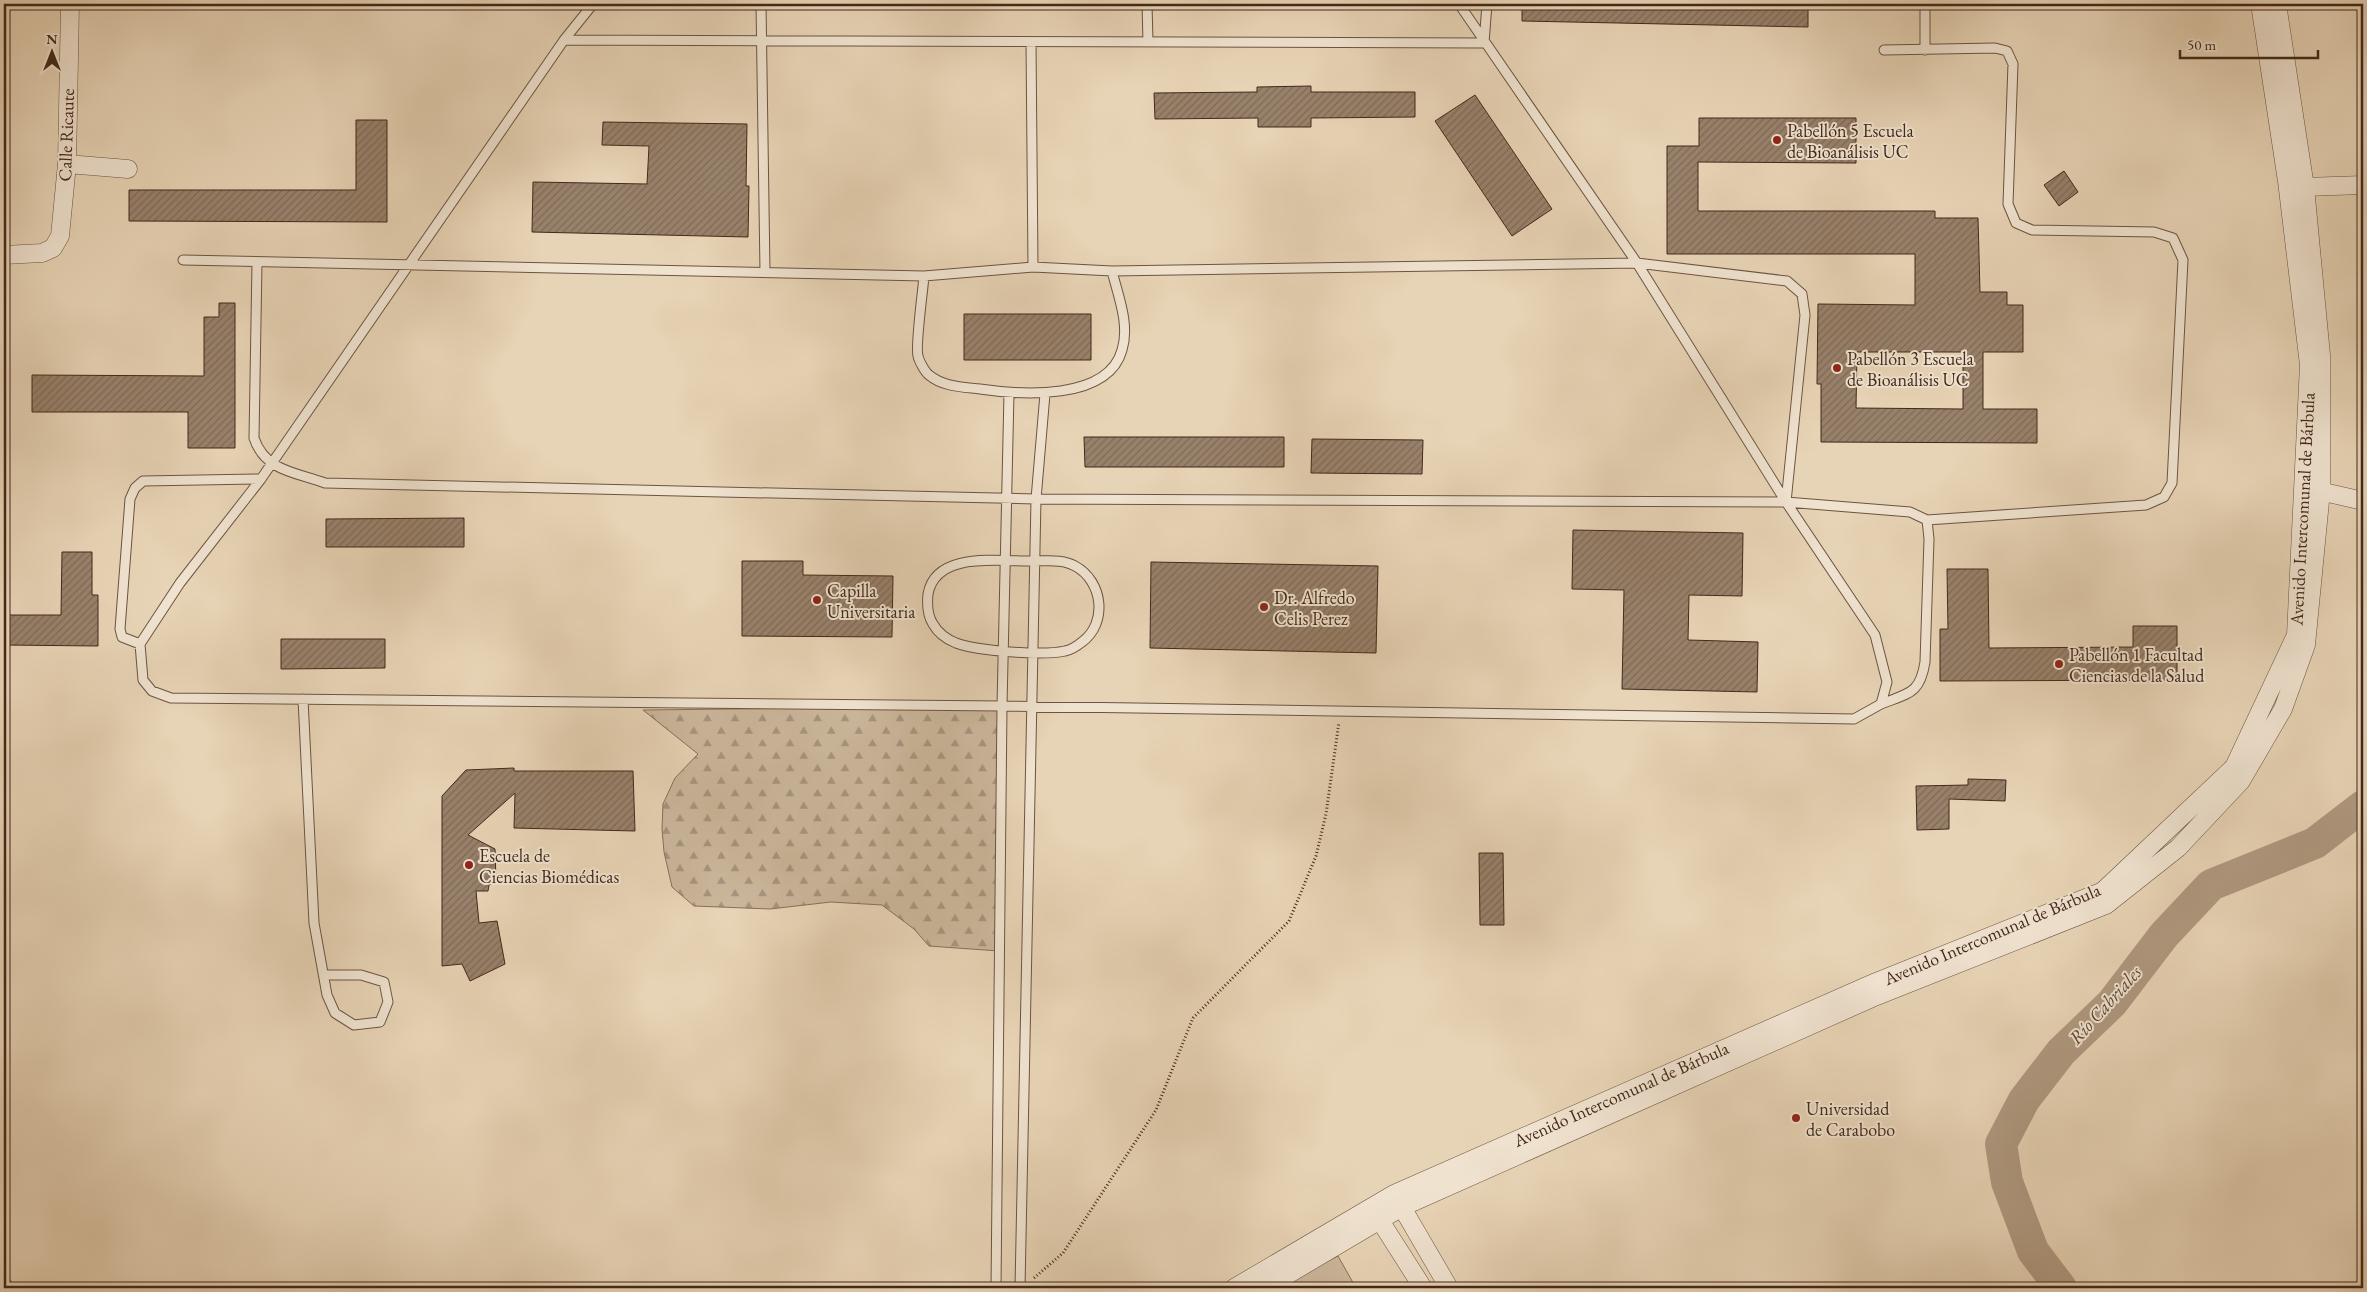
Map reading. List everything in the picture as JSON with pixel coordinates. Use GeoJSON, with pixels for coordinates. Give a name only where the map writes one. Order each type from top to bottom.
{"type":"FeatureCollection","features":[{"type":"Feature","properties":{"kind":"street","name":"Calle Ricaute"},"geometry":{"type":"LineString","coordinates":[[4,255],[42,254],[53,248],[60,236],[66,164],[70,4]]}},
{"type":"Feature","properties":{"kind":"street","name":"Avenido Intercomunal de Bárbula"},"geometry":{"type":"LineString","coordinates":[[1234,1288],[1398,1200],[1876,982],[2103,890],[2234,767],[2296,635],[2309,365],[2288,181],[2260,4]]}},
{"type":"Feature","properties":{"kind":"street","name":"Avenido Intercomunal de Bárbula"},"geometry":{"type":"LineString","coordinates":[[1398,1200],[1872,998],[2106,905],[2178,848],[2241,781],[2283,709],[2306,645],[2321,491],[2321,355],[2305,186],[2277,4]]}},
{"type":"Feature","properties":{"kind":"street"},"geometry":{"type":"LineString","coordinates":[[66,164],[128,169]]}},
{"type":"Feature","properties":{"kind":"street"},"geometry":{"type":"LineString","coordinates":[[2305,186],[2363,185]]}},
{"type":"Feature","properties":{"kind":"street"},"geometry":{"type":"LineString","coordinates":[[2303,487],[2363,501]]}},
{"type":"Feature","properties":{"kind":"street"},"geometry":{"type":"LineString","coordinates":[[1398,1200],[1449,1288]]}},
{"type":"Feature","properties":{"kind":"street"},"geometry":{"type":"LineString","coordinates":[[1375,1213],[1423,1288]]}},
{"type":"Feature","properties":{"kind":"street","name":"Avenido Intercomunal de Bárbula"},"geometry":{"type":"LineString","coordinates":[[1265,1288],[1375,1213]]}},
{"type":"Feature","properties":{"kind":"lane"},"geometry":{"type":"LineString","coordinates":[[593,4],[564,40],[261,479],[180,583],[140,644],[143,680],[152,691],[171,698],[1002,706],[1854,719],[1882,704],[1910,693],[1922,681],[1925,662],[1929,539],[1927,520]]}},
{"type":"Feature","properties":{"kind":"lane"},"geometry":{"type":"LineString","coordinates":[[761,4],[765,272]]}},
{"type":"Feature","properties":{"kind":"lane"},"geometry":{"type":"LineString","coordinates":[[1147,4],[1148,42]]}},
{"type":"Feature","properties":{"kind":"lane"},"geometry":{"type":"LineString","coordinates":[[1459,4],[1637,263],[1786,502],[1875,636],[1887,682],[1882,704]]}},
{"type":"Feature","properties":{"kind":"lane"},"geometry":{"type":"LineString","coordinates":[[1484,43],[1487,4]]}},
{"type":"Feature","properties":{"kind":"lane"},"geometry":{"type":"LineString","coordinates":[[1924,50],[1925,4]]}},
{"type":"Feature","properties":{"kind":"lane"},"geometry":{"type":"LineString","coordinates":[[564,40],[1484,43]]}},
{"type":"Feature","properties":{"kind":"lane"},"geometry":{"type":"LineString","coordinates":[[1031,42],[1033,267]]}},
{"type":"Feature","properties":{"kind":"lane"},"geometry":{"type":"LineString","coordinates":[[257,263],[254,438],[258,451],[271,464],[325,483],[1036,499],[1786,502],[1910,512],[1927,520],[2146,505],[2164,497],[2172,483],[2183,260],[2173,238],[2154,232],[2032,230],[2016,223],[2008,204],[2013,64],[2007,51],[1995,48],[1884,50]]}},
{"type":"Feature","properties":{"kind":"lane"},"geometry":{"type":"LineString","coordinates":[[183,260],[924,276],[1033,267],[1112,272],[1637,263],[1787,281],[1802,294],[1805,315],[1786,502]]}},
{"type":"Feature","properties":{"kind":"lane"},"geometry":{"type":"LineString","coordinates":[[924,276],[917,355],[929,375],[950,386],[1009,393],[1045,394],[1085,385],[1108,374],[1122,350],[1125,322],[1112,272]]}},
{"type":"Feature","properties":{"kind":"lane"},"geometry":{"type":"LineString","coordinates":[[996,1288],[1002,706],[1009,393]]}},
{"type":"Feature","properties":{"kind":"lane"},"geometry":{"type":"LineString","coordinates":[[1020,1288],[1034,561],[1036,499],[1045,394]]}},
{"type":"Feature","properties":{"kind":"lane"},"geometry":{"type":"LineString","coordinates":[[140,644],[122,637],[120,629],[130,498],[135,488],[143,480],[261,479]]}},
{"type":"Feature","properties":{"kind":"lane"},"geometry":{"type":"LineString","coordinates":[[964,562],[1005,562],[1066,562],[1083,570],[1095,586],[1098,595],[1099,614],[1091,633],[1075,647],[1065,651],[1003,651],[957,643],[947,639],[932,623],[927,602],[933,582],[946,568],[964,562]]}},
{"type":"Feature","properties":{"kind":"lane"},"geometry":{"type":"LineString","coordinates":[[303,699],[314,923],[327,995],[335,1014],[354,1025],[380,1022],[388,1002],[384,982],[361,975],[324,974]]}},
{"type":"Feature","properties":{"kind":"path"},"geometry":{"type":"LineString","coordinates":[[1028,1282],[1063,1253],[1156,1110],[1193,1018],[1288,921],[1316,856],[1326,814],[1341,712]]}},
{"type":"Feature","properties":{"kind":"green space"},"geometry":{"type":"Polygon","coordinates":[[[1002,706],[999,951],[929,946],[914,929],[882,905],[831,902],[770,909],[694,906],[672,887],[664,852],[662,829],[663,804],[675,778],[698,754],[643,710],[1002,706]]]}},
{"type":"Feature","properties":{"kind":"green space"},"geometry":{"type":"Polygon","coordinates":[[[1338,1256],[1356,1288],[1273,1288],[1338,1256]]]}},
{"type":"Feature","properties":{"kind":"building"},"geometry":{"type":"Polygon","coordinates":[[[1522,4],[1808,4],[1808,27],[1522,21],[1522,4]]]}},
{"type":"Feature","properties":{"kind":"building"},"geometry":{"type":"Polygon","coordinates":[[[1311,86],[1311,92],[1415,92],[1415,117],[1311,118],[1311,127],[1258,127],[1258,118],[1155,119],[1154,93],[1257,92],[1257,87],[1311,86]]]}},
{"type":"Feature","properties":{"kind":"building"},"geometry":{"type":"Polygon","coordinates":[[[1475,95],[1552,209],[1512,236],[1435,121],[1475,95]]]}},
{"type":"Feature","properties":{"kind":"building"},"geometry":{"type":"Polygon","coordinates":[[[1699,118],[1856,118],[1856,163],[1698,162],[1698,211],[1935,211],[1935,218],[1978,218],[1980,292],[2007,292],[2007,305],[2023,305],[2023,352],[1983,352],[1983,409],[2037,409],[2037,443],[1821,442],[1821,384],[1817,384],[1818,304],[1915,305],[1915,254],[1667,254],[1667,146],[1699,146],[1699,118]],[[1857,352],[1856,408],[1963,409],[1963,352],[1857,352]]]}},
{"type":"Feature","properties":{"kind":"building"},"geometry":{"type":"Polygon","coordinates":[[[356,120],[387,120],[387,222],[129,221],[129,190],[356,190],[356,120]]]}},
{"type":"Feature","properties":{"kind":"building"},"geometry":{"type":"Polygon","coordinates":[[[603,122],[747,124],[746,186],[749,186],[748,237],[532,232],[533,182],[647,184],[649,146],[602,145],[603,122]]]}},
{"type":"Feature","properties":{"kind":"building"},"geometry":{"type":"Polygon","coordinates":[[[2064,171],[2078,192],[2059,206],[2044,185],[2064,171]]]}},
{"type":"Feature","properties":{"kind":"building"},"geometry":{"type":"Polygon","coordinates":[[[219,303],[235,303],[235,448],[188,448],[188,412],[32,412],[32,375],[204,376],[204,317],[219,317],[219,303]]]}},
{"type":"Feature","properties":{"kind":"building"},"geometry":{"type":"Polygon","coordinates":[[[964,314],[1091,314],[1091,360],[964,360],[964,314]]]}},
{"type":"Feature","properties":{"kind":"building"},"geometry":{"type":"Polygon","coordinates":[[[1084,437],[1284,437],[1284,467],[1085,467],[1084,437]]]}},
{"type":"Feature","properties":{"kind":"building"},"geometry":{"type":"Polygon","coordinates":[[[1312,439],[1423,440],[1422,474],[1311,473],[1312,439]]]}},
{"type":"Feature","properties":{"kind":"building"},"geometry":{"type":"Polygon","coordinates":[[[464,518],[464,547],[326,547],[326,519],[464,518]]]}},
{"type":"Feature","properties":{"kind":"building"},"geometry":{"type":"Polygon","coordinates":[[[1573,530],[1743,533],[1742,596],[1689,595],[1688,640],[1758,642],[1757,692],[1622,689],[1624,590],[1572,589],[1573,530]]]}},
{"type":"Feature","properties":{"kind":"building"},"geometry":{"type":"Polygon","coordinates":[[[62,552],[92,552],[92,595],[98,595],[98,646],[4,645],[4,615],[61,615],[62,552]]]}},
{"type":"Feature","properties":{"kind":"building","name":"Capilla Universitaria"},"geometry":{"type":"Polygon","coordinates":[[[742,561],[803,561],[803,575],[893,576],[892,637],[742,636],[742,561]]]}},
{"type":"Feature","properties":{"kind":"building","name":"Dr. Alfredo Celis Perez"},"geometry":{"type":"Polygon","coordinates":[[[1151,562],[1378,566],[1376,653],[1150,648],[1151,562]]]}},
{"type":"Feature","properties":{"kind":"building","name":"Pabellón 1 Facultad Ciencias de la Salud"},"geometry":{"type":"Polygon","coordinates":[[[1947,569],[1988,569],[1989,648],[2133,647],[2133,626],[2177,626],[2177,680],[1940,681],[1940,629],[1948,629],[1947,569]]]}},
{"type":"Feature","properties":{"kind":"building"},"geometry":{"type":"Polygon","coordinates":[[[281,639],[385,639],[385,668],[281,669],[281,639]]]}},
{"type":"Feature","properties":{"kind":"building","name":"Escuela de Ciencias Biomédicas"},"geometry":{"type":"Polygon","coordinates":[[[514,768],[514,771],[633,771],[635,831],[514,828],[515,793],[468,835],[495,849],[496,881],[489,885],[488,891],[476,891],[479,923],[497,921],[505,964],[470,981],[462,964],[442,966],[442,796],[466,770],[514,768]]]}},
{"type":"Feature","properties":{"kind":"building"},"geometry":{"type":"Polygon","coordinates":[[[1968,779],[2006,780],[2005,801],[1949,799],[1949,829],[1917,830],[1916,786],[1968,785],[1968,779]]]}},
{"type":"Feature","properties":{"kind":"building"},"geometry":{"type":"Polygon","coordinates":[[[1479,853],[1503,853],[1504,925],[1480,925],[1479,853]]]}},
{"type":"Feature","properties":{"kind":"waterway","name":"Río Cabriales"},"geometry":{"type":"LineString","coordinates":[[2061,1288],[2033,1251],[2007,1182],[2001,1144],[2024,1100],[2061,1052],[2112,1003],[2164,935],[2211,885],[2315,843],[2363,806]]}},
{"type":"Feature","properties":{"kind":"place","name":"Pabellón 5 Escuela de Bioanálisis UC"},"geometry":{"type":"Point","coordinates":[1777,140]}},
{"type":"Feature","properties":{"kind":"place","name":"Pabellón 3 Escuela de Bioanálisis UC"},"geometry":{"type":"Point","coordinates":[1837,368]}},
{"type":"Feature","properties":{"kind":"place","name":"Capilla Universitaria"},"geometry":{"type":"Point","coordinates":[817,600]}},
{"type":"Feature","properties":{"kind":"place","name":"Dr. Alfredo Celis Perez"},"geometry":{"type":"Point","coordinates":[1264,607]}},
{"type":"Feature","properties":{"kind":"place","name":"Pabellón 1 Facultad Ciencias de la Salud"},"geometry":{"type":"Point","coordinates":[2059,664]}},
{"type":"Feature","properties":{"kind":"place","name":"Escuela de Ciencias Biomédicas"},"geometry":{"type":"Point","coordinates":[469,865]}},
{"type":"Feature","properties":{"kind":"place","name":"Universidad de Carabobo"},"geometry":{"type":"Point","coordinates":[1796,1118]}}]}
